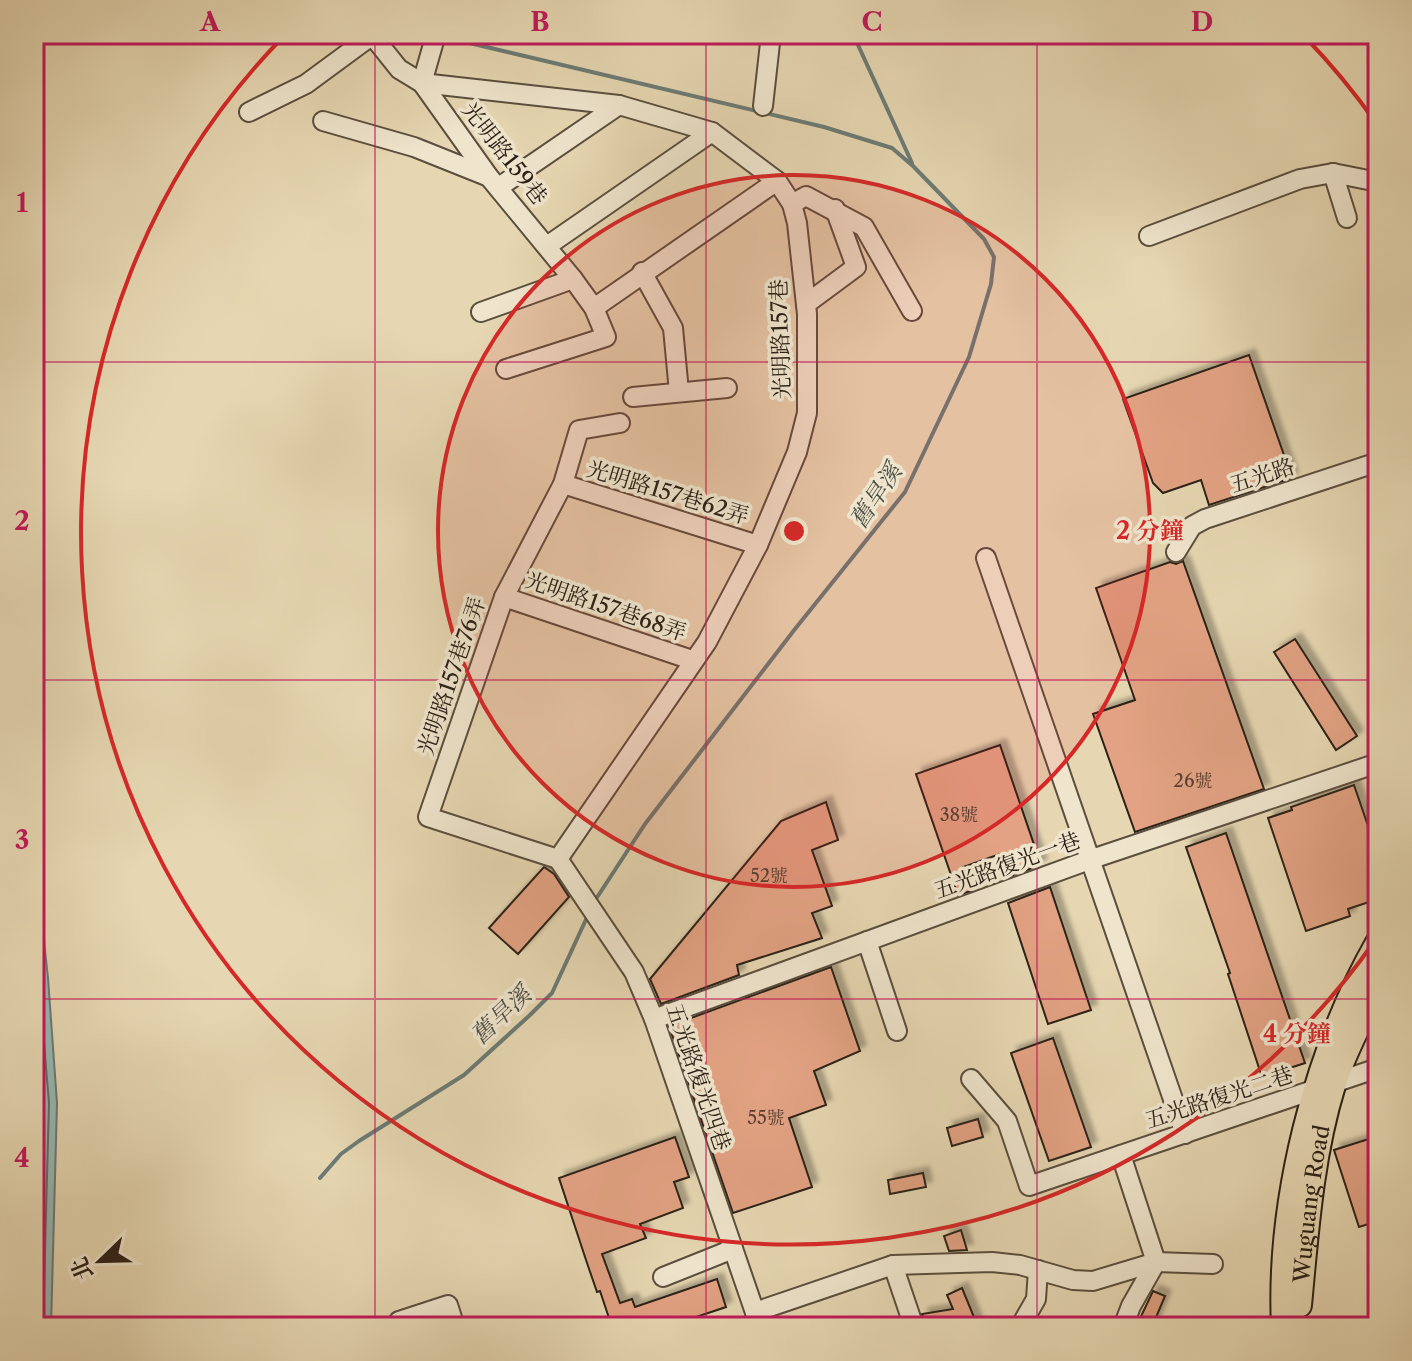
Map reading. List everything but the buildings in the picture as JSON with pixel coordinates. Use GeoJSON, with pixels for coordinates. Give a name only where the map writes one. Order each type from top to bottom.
{"type":"FeatureCollection","features":[{"type":"Feature","properties":{"kind":"main road"},"geometry":{"type":"LineString","coordinates":[[1324,1087],[1354,986],[1378,943]]}},
{"type":"Feature","properties":{"kind":"main road"},"geometry":{"type":"LineString","coordinates":[[1324,1087],[1378,984]]}},
{"type":"Feature","properties":{"kind":"main road","name":"Wuguang Road"},"geometry":{"type":"LineString","coordinates":[[1284,1327],[1287,1245],[1298,1160],[1324,1087]]}},
{"type":"Feature","properties":{"kind":"main road","name":"Wuguang Road"},"geometry":{"type":"LineString","coordinates":[[1299,1327],[1308,1208],[1324,1119],[1324,1087]]}},
{"type":"Feature","properties":{"kind":"street"},"geometry":{"type":"LineString","coordinates":[[423,77],[436,34]]}},
{"type":"Feature","properties":{"kind":"street"},"geometry":{"type":"LineString","coordinates":[[763,106],[771,34]]}},
{"type":"Feature","properties":{"kind":"street"},"geometry":{"type":"LineString","coordinates":[[249,112],[306,84],[372,35]]}},
{"type":"Feature","properties":{"kind":"street","name":"光明路159巷"},"geometry":{"type":"LineString","coordinates":[[372,35],[399,69],[423,77],[494,182],[594,308]]}},
{"type":"Feature","properties":{"kind":"street","name":"光明路157巷"},"geometry":{"type":"LineString","coordinates":[[423,77],[619,105],[712,132],[777,181],[792,204],[806,304],[807,413],[797,452],[758,545],[707,642],[558,859]]}},
{"type":"Feature","properties":{"kind":"street"},"geometry":{"type":"LineString","coordinates":[[323,121],[414,147],[494,182],[619,105]]}},
{"type":"Feature","properties":{"kind":"street"},"geometry":{"type":"LineString","coordinates":[[547,246],[712,132]]}},
{"type":"Feature","properties":{"kind":"street"},"geometry":{"type":"LineString","coordinates":[[1149,236],[1300,179],[1333,173],[1378,182]]}},
{"type":"Feature","properties":{"kind":"street"},"geometry":{"type":"LineString","coordinates":[[1333,173],[1347,218]]}},
{"type":"Feature","properties":{"kind":"street"},"geometry":{"type":"LineString","coordinates":[[506,369],[606,337],[594,308],[777,181]]}},
{"type":"Feature","properties":{"kind":"street"},"geometry":{"type":"LineString","coordinates":[[792,204],[806,196],[864,227],[912,311]]}},
{"type":"Feature","properties":{"kind":"street"},"geometry":{"type":"LineString","coordinates":[[806,304],[856,267],[835,209]]}},
{"type":"Feature","properties":{"kind":"street"},"geometry":{"type":"LineString","coordinates":[[642,272],[673,328],[679,392]]}},
{"type":"Feature","properties":{"kind":"street"},"geometry":{"type":"LineString","coordinates":[[481,312],[573,279]]}},
{"type":"Feature","properties":{"kind":"street"},"geometry":{"type":"LineString","coordinates":[[633,397],[727,388]]}},
{"type":"Feature","properties":{"kind":"street","name":"光明路157巷76弄"},"geometry":{"type":"LineString","coordinates":[[558,859],[428,817],[504,597],[563,484],[579,430],[620,423]]}},
{"type":"Feature","properties":{"kind":"street","name":"五光路"},"geometry":{"type":"LineString","coordinates":[[1176,552],[1192,526],[1205,519],[1378,462]]}},
{"type":"Feature","properties":{"kind":"street","name":"光明路157巷62弄"},"geometry":{"type":"LineString","coordinates":[[563,484],[758,545]]}},
{"type":"Feature","properties":{"kind":"street"},"geometry":{"type":"LineString","coordinates":[[986,558],[1185,1134]]}},
{"type":"Feature","properties":{"kind":"street","name":"光明路157巷68弄"},"geometry":{"type":"LineString","coordinates":[[504,597],[692,660]]}},
{"type":"Feature","properties":{"kind":"street","name":"五光路復光一巷"},"geometry":{"type":"LineString","coordinates":[[654,1019],[1092,859],[1378,763]]}},
{"type":"Feature","properties":{"kind":"street","name":"五光路復光四巷"},"geometry":{"type":"LineString","coordinates":[[558,859],[634,972],[654,1019],[758,1319]]}},
{"type":"Feature","properties":{"kind":"street"},"geometry":{"type":"LineString","coordinates":[[867,941],[897,1031]]}},
{"type":"Feature","properties":{"kind":"street","name":"五光路復光二巷"},"geometry":{"type":"LineString","coordinates":[[971,1079],[1007,1121],[1029,1186],[1378,1068]]}},
{"type":"Feature","properties":{"kind":"street"},"geometry":{"type":"LineString","coordinates":[[1121,1155],[1156,1262],[1123,1327]]}},
{"type":"Feature","properties":{"kind":"street"},"geometry":{"type":"LineString","coordinates":[[663,1277],[733,1249]]}},
{"type":"Feature","properties":{"kind":"street"},"geometry":{"type":"LineString","coordinates":[[758,1319],[893,1265],[992,1262],[1073,1280],[1093,1281],[1156,1262],[1213,1264]]}},
{"type":"Feature","properties":{"kind":"street"},"geometry":{"type":"LineString","coordinates":[[893,1265],[914,1327]]}},
{"type":"Feature","properties":{"kind":"street"},"geometry":{"type":"LineString","coordinates":[[1020,1327],[1036,1299],[1038,1270]]}},
{"type":"Feature","properties":{"kind":"street"},"geometry":{"type":"LineString","coordinates":[[399,1321],[448,1305],[455,1327]]}},
{"type":"Feature","properties":{"kind":"water"},"geometry":{"type":"Polygon","coordinates":[[[34,848],[57,1103],[51,1327],[34,1327],[34,848]]]}},
{"type":"Feature","properties":{"kind":"waterway"},"geometry":{"type":"LineString","coordinates":[[853,34],[912,163]]}},
{"type":"Feature","properties":{"kind":"waterway","name":"舊旱溪"},"geometry":{"type":"LineString","coordinates":[[440,36],[824,127],[892,148],[984,239],[994,257],[991,284],[969,357],[905,492],[645,824],[594,902]]}},
{"type":"Feature","properties":{"kind":"waterway","name":"舊旱溪"},"geometry":{"type":"LineString","coordinates":[[320,1178],[341,1154],[359,1141],[464,1075],[530,1015],[552,993],[589,913]]}}]}
